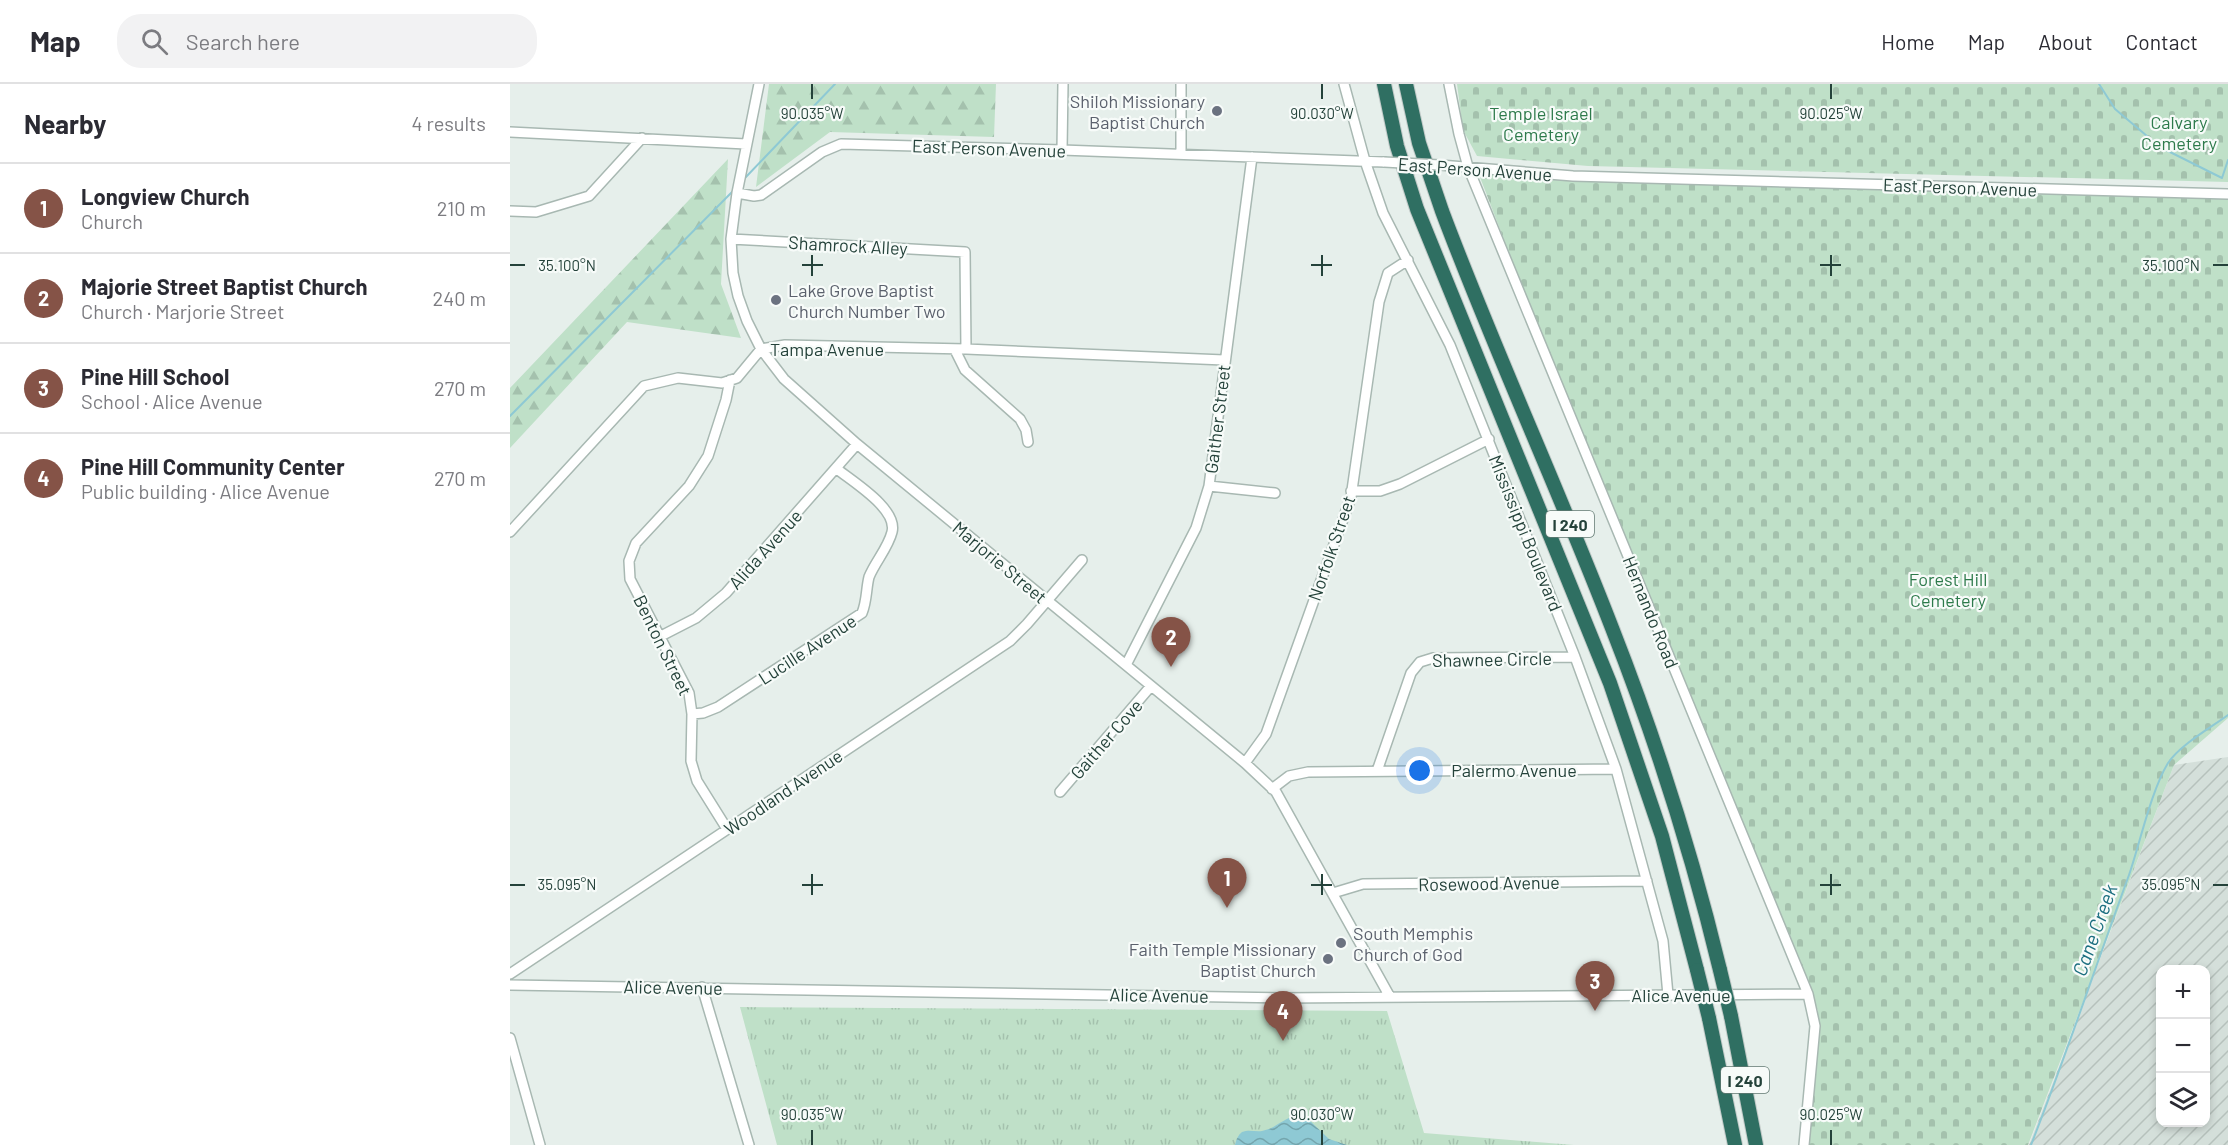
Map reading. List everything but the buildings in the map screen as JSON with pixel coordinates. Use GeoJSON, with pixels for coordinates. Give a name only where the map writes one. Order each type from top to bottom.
{"type":"FeatureCollection","features":[{"type":"Feature","properties":{"kind":"highway","name":"I 240"},"geometry":{"type":"LineString","coordinates":[[1384,84],[1397,146],[1417,209],[1611,683],[1662,836],[1709,1018],[1735,1145]]}},
{"type":"Feature","properties":{"kind":"highway","name":"I 240"},"geometry":{"type":"LineString","coordinates":[[1406,84],[1419,143],[1442,212],[1608,617],[1639,699],[1689,849],[1731,1016],[1756,1145]]}},
{"type":"Feature","properties":{"kind":"street","name":"Marjorie Street"},"geometry":{"type":"LineString","coordinates":[[759,84],[737,193],[731,239],[733,273],[738,296],[761,349],[783,379],[857,444],[1126,665],[1272,789],[1299,832],[1390,997]]}},
{"type":"Feature","properties":{"kind":"street"},"geometry":{"type":"LineString","coordinates":[[1062,84],[1062,150]]}},
{"type":"Feature","properties":{"kind":"street"},"geometry":{"type":"LineString","coordinates":[[1180,154],[1181,84]]}},
{"type":"Feature","properties":{"kind":"street","name":"Mississippi Boulevard"},"geometry":{"type":"LineString","coordinates":[[1344,84],[1365,160],[1383,213],[1450,345],[1575,657],[1617,770],[1663,941],[1668,995]]}},
{"type":"Feature","properties":{"kind":"street","name":"Hernando Road"},"geometry":{"type":"LineString","coordinates":[[1449,84],[1468,167],[1808,994],[1815,1026],[1803,1145]]}},
{"type":"Feature","properties":{"kind":"street"},"geometry":{"type":"LineString","coordinates":[[510,132],[746,144]]}},
{"type":"Feature","properties":{"kind":"street"},"geometry":{"type":"LineString","coordinates":[[510,212],[536,212],[589,195],[642,138]]}},
{"type":"Feature","properties":{"kind":"street","name":"East Person Avenue"},"geometry":{"type":"LineString","coordinates":[[737,193],[761,195],[822,152],[841,144],[1365,160],[1573,176],[2228,194]]}},
{"type":"Feature","properties":{"kind":"street","name":"Gaither Street"},"geometry":{"type":"LineString","coordinates":[[1126,665],[1196,528],[1209,486],[1252,157]]}},
{"type":"Feature","properties":{"kind":"street","name":"Shamrock Alley"},"geometry":{"type":"LineString","coordinates":[[731,239],[965,252],[966,349]]}},
{"type":"Feature","properties":{"kind":"street","name":"Norfolk Street"},"geometry":{"type":"LineString","coordinates":[[1245,764],[1266,734],[1352,491],[1379,302],[1388,273],[1408,260]]}},
{"type":"Feature","properties":{"kind":"street","name":"Tampa Avenue"},"geometry":{"type":"LineString","coordinates":[[730,380],[737,378],[761,349],[784,345],[966,349],[1224,360]]}},
{"type":"Feature","properties":{"kind":"street"},"geometry":{"type":"LineString","coordinates":[[955,350],[965,370],[1020,419],[1026,430],[1028,442]]}},
{"type":"Feature","properties":{"kind":"street"},"geometry":{"type":"LineString","coordinates":[[510,532],[644,386],[678,378],[722,383],[730,380]]}},
{"type":"Feature","properties":{"kind":"street","name":"Benton Street"},"geometry":{"type":"LineString","coordinates":[[727,829],[697,781],[691,761],[692,714],[689,693],[630,579],[629,561],[636,543],[689,486],[708,456],[730,380]]}},
{"type":"Feature","properties":{"kind":"street"},"geometry":{"type":"LineString","coordinates":[[1352,491],[1380,491],[1400,484],[1489,439]]}},
{"type":"Feature","properties":{"kind":"street","name":"Alida Avenue"},"geometry":{"type":"LineString","coordinates":[[659,637],[696,618],[726,593],[857,444]]}},
{"type":"Feature","properties":{"kind":"street","name":"Lucille Avenue"},"geometry":{"type":"LineString","coordinates":[[692,714],[703,713],[718,707],[862,613],[867,603],[869,578],[892,533],[893,523],[890,514],[881,505],[837,469]]}},
{"type":"Feature","properties":{"kind":"street"},"geometry":{"type":"LineString","coordinates":[[1209,486],[1275,493]]}},
{"type":"Feature","properties":{"kind":"street","name":"Woodland Avenue"},"geometry":{"type":"LineString","coordinates":[[510,974],[1010,641],[1082,560]]}},
{"type":"Feature","properties":{"kind":"street","name":"Shawnee Circle"},"geometry":{"type":"LineString","coordinates":[[1377,771],[1411,673],[1420,662],[1438,658],[1575,657]]}},
{"type":"Feature","properties":{"kind":"street","name":"Gaither Cove"},"geometry":{"type":"LineString","coordinates":[[1060,792],[1151,686]]}},
{"type":"Feature","properties":{"kind":"street","name":"Palermo Avenue"},"geometry":{"type":"LineString","coordinates":[[1272,789],[1289,776],[1298,773],[1617,770]]}},
{"type":"Feature","properties":{"kind":"street","name":"Rosewood Avenue"},"geometry":{"type":"LineString","coordinates":[[1333,893],[1364,884],[1647,881]]}},
{"type":"Feature","properties":{"kind":"street","name":"Alice Avenue"},"geometry":{"type":"LineString","coordinates":[[510,985],[1280,998],[1808,994]]}},
{"type":"Feature","properties":{"kind":"street"},"geometry":{"type":"LineString","coordinates":[[702,987],[748,1145]]}},
{"type":"Feature","properties":{"kind":"street"},"geometry":{"type":"LineString","coordinates":[[510,1038],[540,1145]]}},
{"type":"Feature","properties":{"kind":"shaded area"},"geometry":{"type":"Polygon","coordinates":[[[2228,757],[2228,1145],[2029,1145],[2174,765],[2228,757]]]}},
{"type":"Feature","properties":{"kind":"green space"},"geometry":{"type":"Polygon","coordinates":[[[769,84],[996,84],[994,137],[830,132],[756,187],[769,84]]]}},
{"type":"Feature","properties":{"kind":"green space","name":"Calvary Cemetery"},"geometry":{"type":"Polygon","coordinates":[[[1457,84],[2228,84],[2228,182],[1588,166],[1477,156],[1463,130],[1457,84]]]}},
{"type":"Feature","properties":{"kind":"green space"},"geometry":{"type":"Polygon","coordinates":[[[728,159],[721,284],[741,338],[627,322],[510,448],[510,388],[728,159]]]}},
{"type":"Feature","properties":{"kind":"green space","name":"Forest Hill Cemetery"},"geometry":{"type":"Polygon","coordinates":[[[1478,172],[2228,198],[2228,718],[2174,765],[2028,1145],[1807,1145],[1818,1011],[1529,305],[1478,172]]]}},
{"type":"Feature","properties":{"kind":"green space"},"geometry":{"type":"Polygon","coordinates":[[[740,1007],[1387,1011],[1424,1133],[1574,1145],[777,1145],[740,1007]]]}},
{"type":"Feature","properties":{"kind":"water"},"geometry":{"type":"Polygon","coordinates":[[[1298,1115],[1306,1117],[1329,1139],[1347,1145],[1235,1145],[1242,1132],[1267,1130],[1298,1115]]]}},
{"type":"Feature","properties":{"kind":"waterway"},"geometry":{"type":"LineString","coordinates":[[744,179],[835,84]]}},
{"type":"Feature","properties":{"kind":"waterway"},"geometry":{"type":"LineString","coordinates":[[2099,84],[2115,109],[2160,147],[2222,178],[2228,160]]}},
{"type":"Feature","properties":{"kind":"waterway"},"geometry":{"type":"LineString","coordinates":[[510,416],[734,190]]}},
{"type":"Feature","properties":{"kind":"waterway","name":"Cane Creek"},"geometry":{"type":"LineString","coordinates":[[2031,1145],[2129,875],[2151,802],[2162,775],[2173,756],[2228,715]]}},
{"type":"Feature","properties":{"kind":"place","name":"Shiloh Missionary Baptist Church"},"geometry":{"type":"Point","coordinates":[1217,111]}},
{"type":"Feature","properties":{"kind":"place","name":"Lake Grove Baptist Church Number Two"},"geometry":{"type":"Point","coordinates":[776,300]}},
{"type":"Feature","properties":{"kind":"place","name":"Majorie Street Baptist Church"},"geometry":{"type":"Point","coordinates":[1171,667]}},
{"type":"Feature","properties":{"kind":"place","name":"Longview Church"},"geometry":{"type":"Point","coordinates":[1227,908]}},
{"type":"Feature","properties":{"kind":"place","name":"South Memphis Church of God"},"geometry":{"type":"Point","coordinates":[1341,943]}},
{"type":"Feature","properties":{"kind":"place","name":"Faith Temple Missionary Baptist Church"},"geometry":{"type":"Point","coordinates":[1328,959]}},
{"type":"Feature","properties":{"kind":"place","name":"Pine Hill School"},"geometry":{"type":"Point","coordinates":[1595,1011]}},
{"type":"Feature","properties":{"kind":"place","name":"Pine Hill Community Center"},"geometry":{"type":"Point","coordinates":[1283,1041]}},
{"type":"Feature","properties":{"kind":"park label","name":"Temple Israel Cemetery"},"geometry":{"type":"Point","coordinates":[1541,123]}}]}
